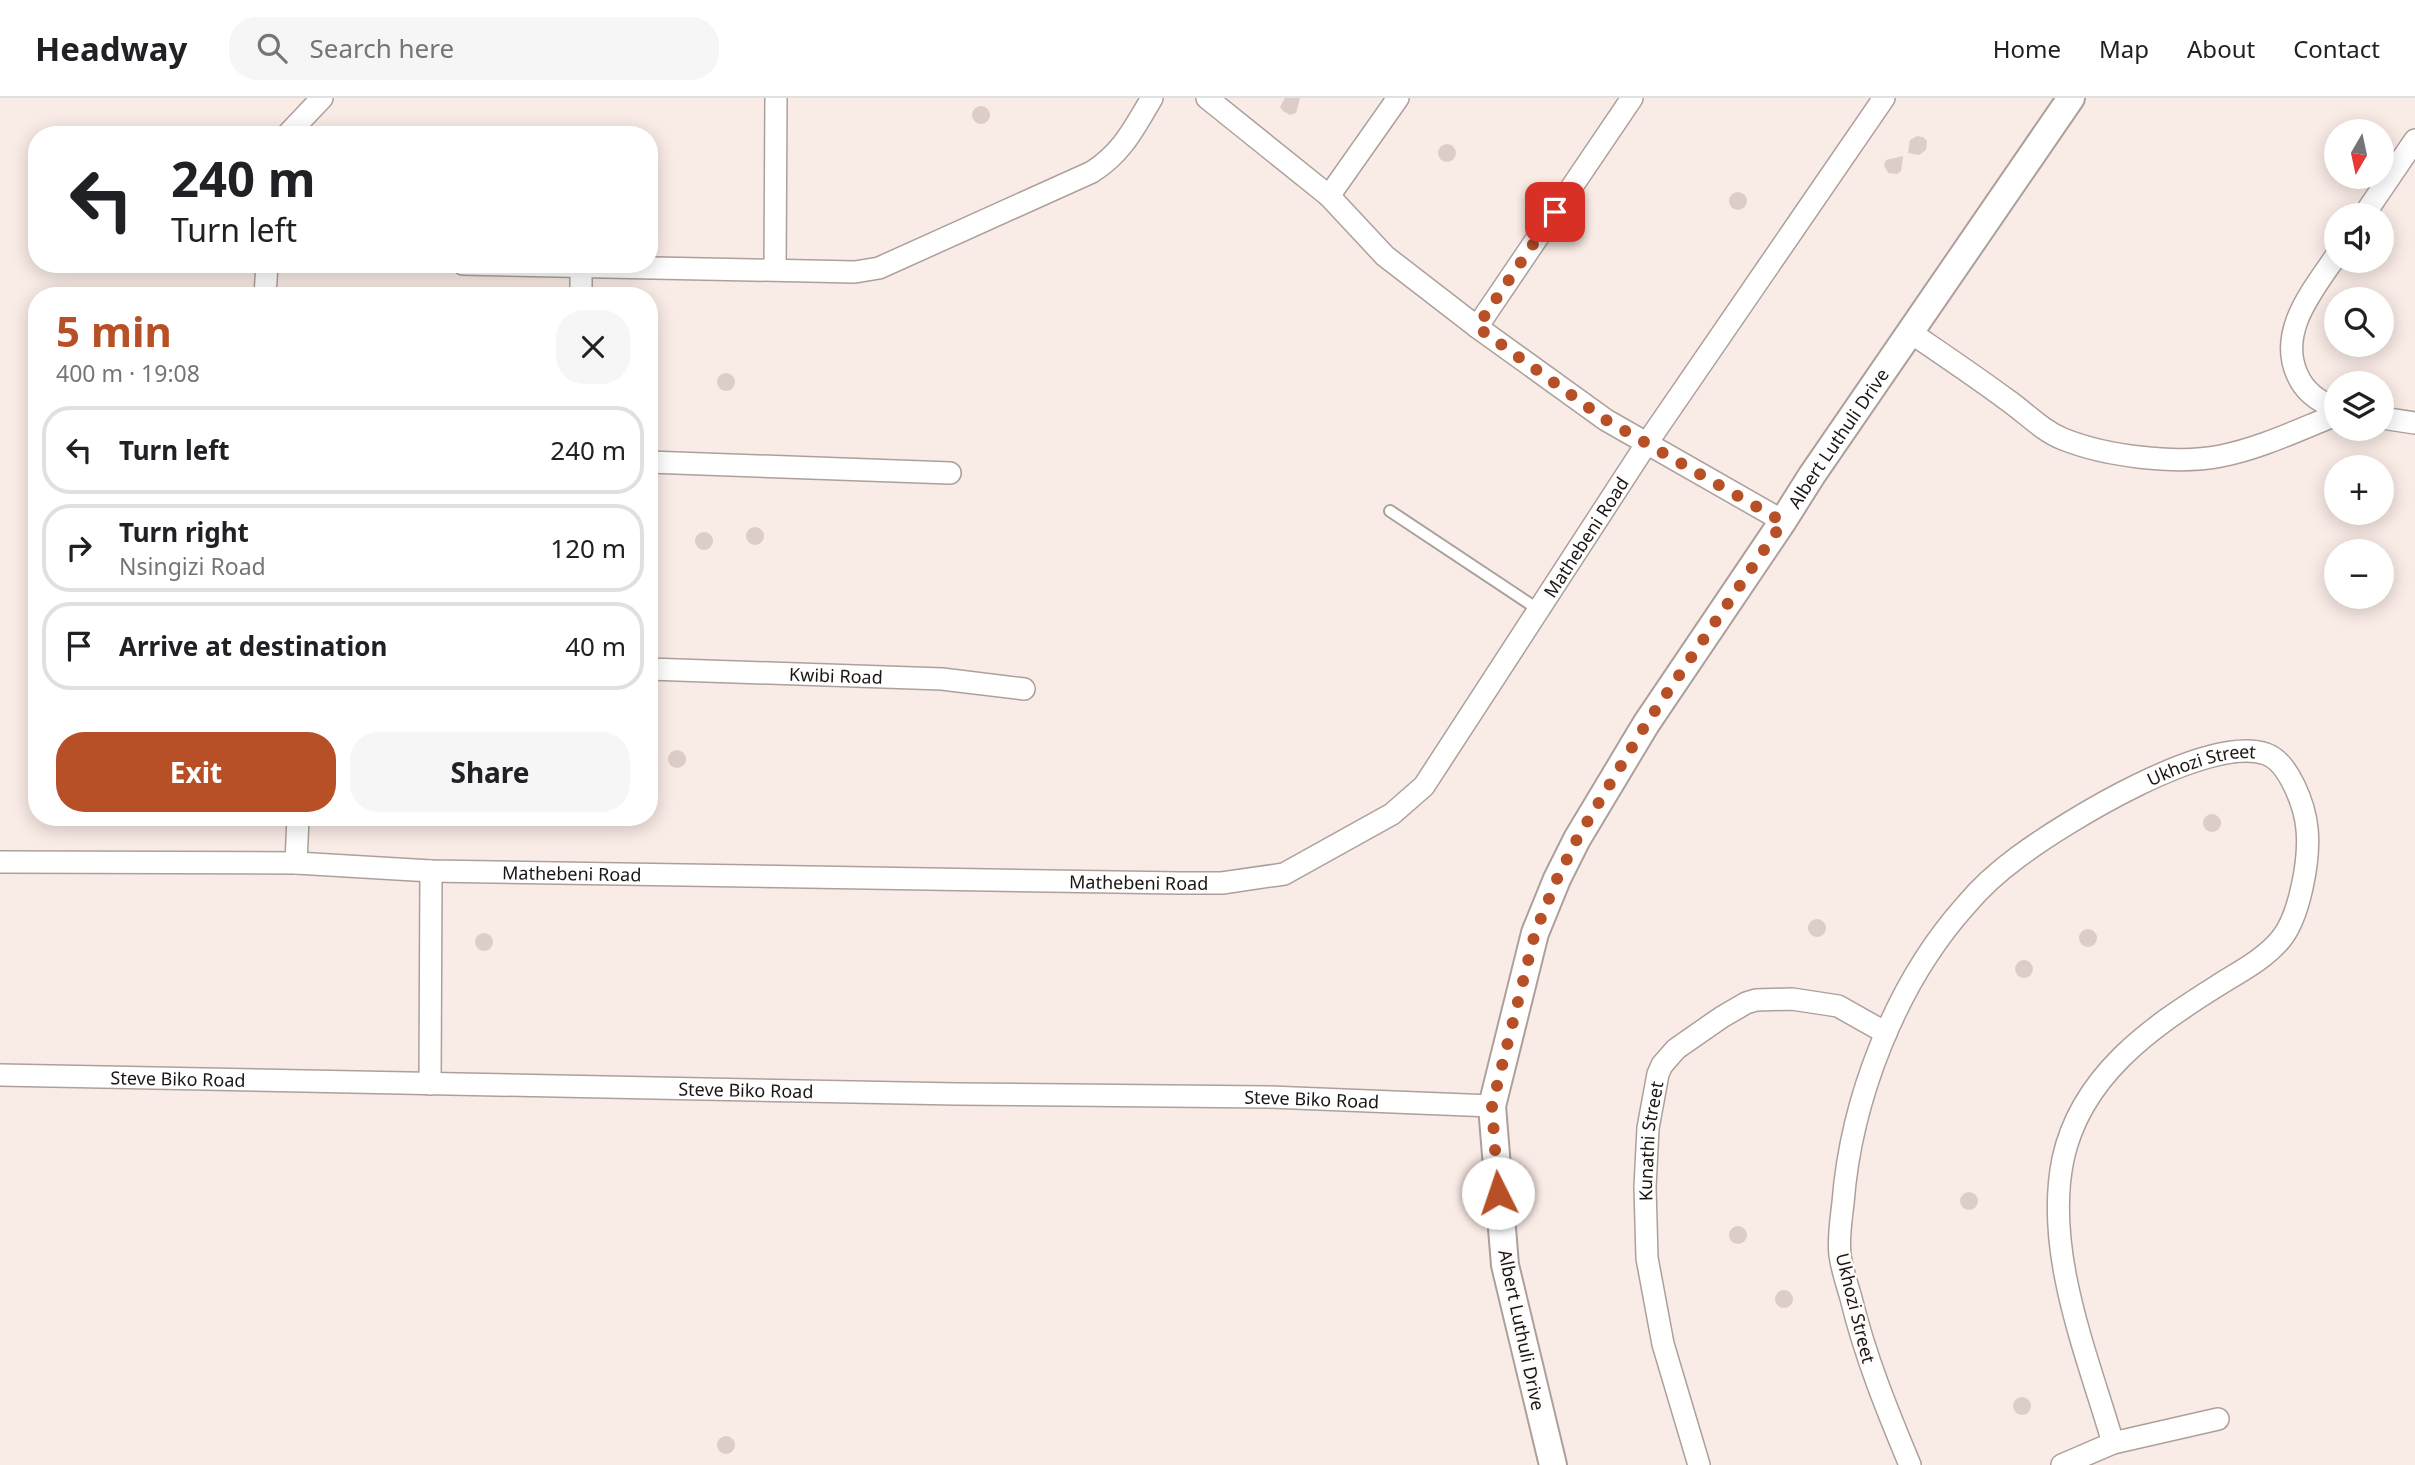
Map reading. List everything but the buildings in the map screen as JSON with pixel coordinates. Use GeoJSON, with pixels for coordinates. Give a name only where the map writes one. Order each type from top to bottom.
{"type":"FeatureCollection","features":[{"type":"Feature","properties":{"kind":"street"},"geometry":{"type":"LineString","coordinates":[[296,126],[322,98]]}},
{"type":"Feature","properties":{"kind":"street"},"geometry":{"type":"LineString","coordinates":[[775,270],[776,98]]}},
{"type":"Feature","properties":{"kind":"street"},"geometry":{"type":"LineString","coordinates":[[658,268],[866,271],[878,268],[1092,172],[1126,143],[1152,98]]}},
{"type":"Feature","properties":{"kind":"street"},"geometry":{"type":"LineString","coordinates":[[1206,98],[1329,196],[1385,256],[1477,327],[1606,420],[1783,522]]}},
{"type":"Feature","properties":{"kind":"street"},"geometry":{"type":"LineString","coordinates":[[1329,196],[1398,98]]}},
{"type":"Feature","properties":{"kind":"street"},"geometry":{"type":"LineString","coordinates":[[1477,327],[1632,98]]}},
{"type":"Feature","properties":{"kind":"street","name":"Mathebeni Road"},"geometry":{"type":"LineString","coordinates":[[0,862],[296,863],[431,871],[1180,883],[1233,882],[1284,874],[1392,814],[1424,786],[1647,443],[1884,98]]}},
{"type":"Feature","properties":{"kind":"street","name":"Albert Luthuli Drive"},"geometry":{"type":"LineString","coordinates":[[1553,1465],[1505,1265],[1492,1106],[1535,933],[1577,839],[1646,724],[1812,475],[2071,98]]}},
{"type":"Feature","properties":{"kind":"street"},"geometry":{"type":"LineString","coordinates":[[2372,203],[2415,139]]}},
{"type":"Feature","properties":{"kind":"street"},"geometry":{"type":"LineString","coordinates":[[2324,402],[2305,388],[2290,354],[2296,322],[2325,273]]}},
{"type":"Feature","properties":{"kind":"street"},"geometry":{"type":"LineString","coordinates":[[1910,332],[2008,400],[2036,423],[2063,439],[2121,454],[2161,459],[2219,457],[2253,449],[2324,420]]}},
{"type":"Feature","properties":{"kind":"street"},"geometry":{"type":"LineString","coordinates":[[2394,420],[2415,424]]}},
{"type":"Feature","properties":{"kind":"street"},"geometry":{"type":"LineString","coordinates":[[658,462],[950,474]]}},
{"type":"Feature","properties":{"kind":"street","name":"Kwibi Road"},"geometry":{"type":"LineString","coordinates":[[658,668],[942,678],[1024,689]]}},
{"type":"Feature","properties":{"kind":"street","name":"Ukhozi Street"},"geometry":{"type":"LineString","coordinates":[[1910,1465],[1874,1378],[1840,1252],[1844,1180],[1854,1127],[1878,1049],[1921,966],[1964,908],[2013,860],[2094,807],[2153,778],[2216,755],[2251,751],[2261,753],[2278,761],[2286,770],[2298,796],[2307,830],[2302,883],[2290,926],[2279,943],[2257,961],[2162,1021],[2114,1064],[2095,1085],[2064,1154],[2057,1214],[2063,1267],[2113,1443]]}},
{"type":"Feature","properties":{"kind":"street"},"geometry":{"type":"LineString","coordinates":[[296,863],[298,826]]}},
{"type":"Feature","properties":{"kind":"street"},"geometry":{"type":"LineString","coordinates":[[430,1084],[431,871]]}},
{"type":"Feature","properties":{"kind":"street","name":"Kunathi Street"},"geometry":{"type":"LineString","coordinates":[[1699,1465],[1663,1344],[1647,1258],[1645,1187],[1648,1128],[1658,1074],[1676,1049],[1722,1017],[1756,1000],[1793,999],[1831,1004],[1886,1033]]}},
{"type":"Feature","properties":{"kind":"street","name":"Steve Biko Road"},"geometry":{"type":"LineString","coordinates":[[0,1075],[1268,1097],[1492,1106]]}},
{"type":"Feature","properties":{"kind":"street"},"geometry":{"type":"LineString","coordinates":[[2062,1465],[2113,1443],[2218,1419]]}},
{"type":"Feature","properties":{"kind":"lane"},"geometry":{"type":"LineString","coordinates":[[1390,511],[1539,610]]}},
{"type":"Feature","properties":{"kind":"route"},"geometry":{"type":"LineString","coordinates":[[1498,1193],[1492,1106],[1535,933],[1557,879],[1577,839],[1646,724],[1783,522],[1606,420],[1477,327],[1555,212]]}}]}
